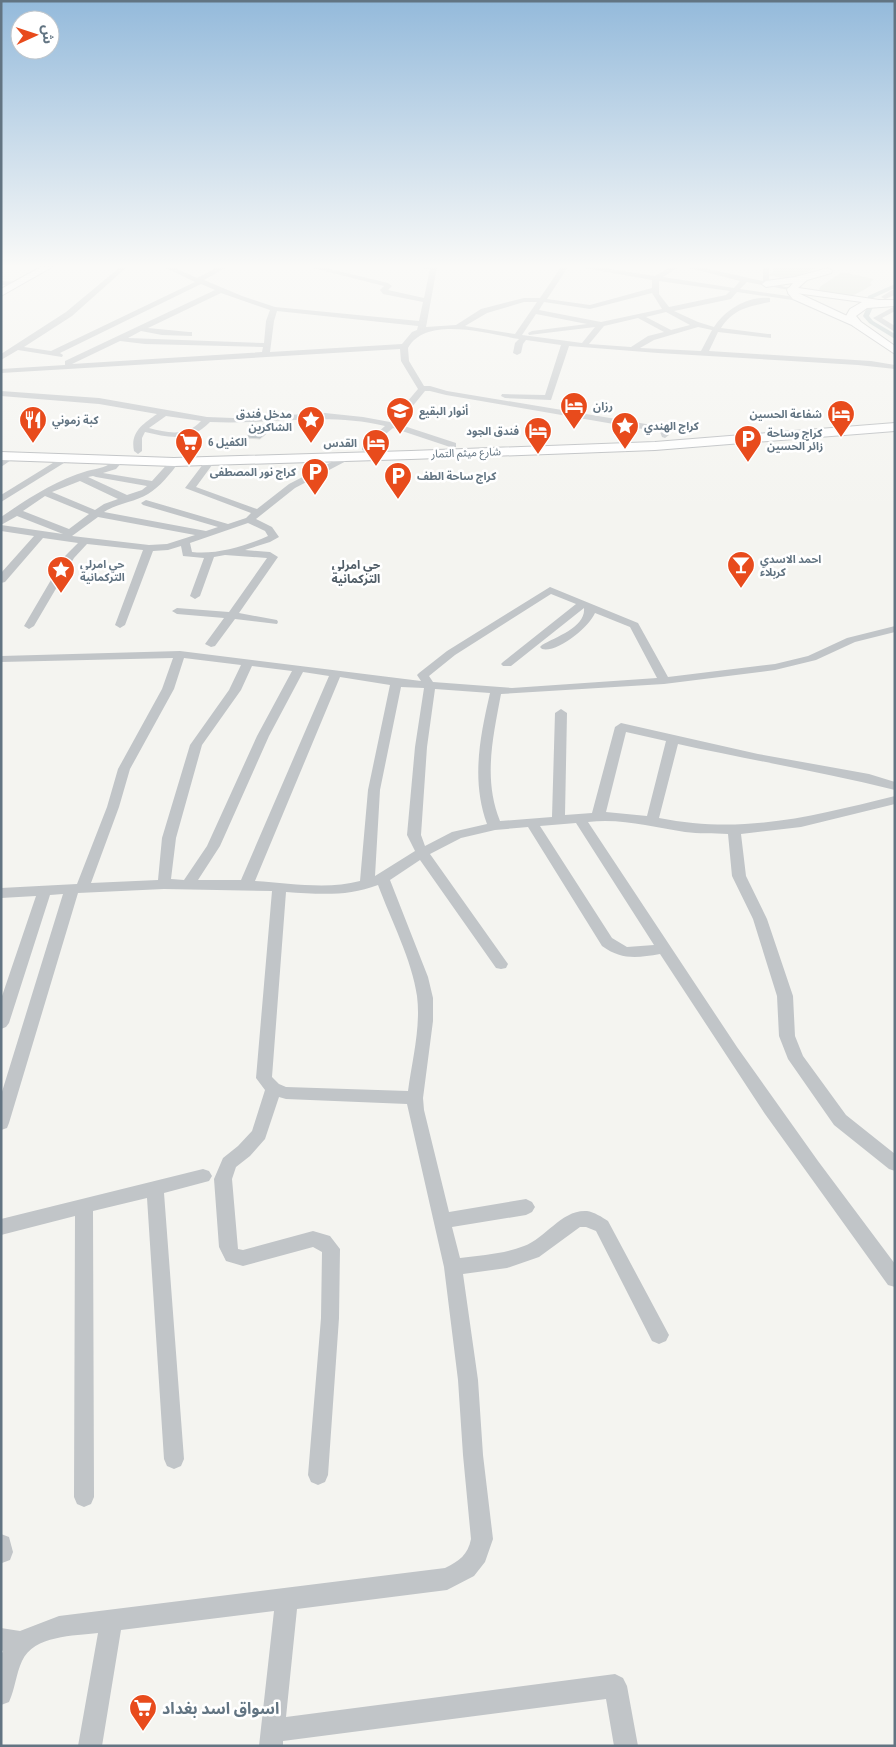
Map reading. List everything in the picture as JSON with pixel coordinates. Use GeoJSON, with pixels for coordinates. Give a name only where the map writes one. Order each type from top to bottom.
{"type":"FeatureCollection","features":[{"type":"Feature","properties":{"kind":"highway","name":"شارع ميثم التمار"},"geometry":{"type":"LineString","coordinates":[[626,442],[666,436],[895,419]]}},
{"type":"Feature","properties":{"kind":"highway","name":"شارع ميثم التمار"},"geometry":{"type":"LineString","coordinates":[[307,454],[347,457],[895,428]]}},
{"type":"Feature","properties":{"kind":"highway","name":"شارع ميثم التمار"},"geometry":{"type":"LineString","coordinates":[[87,456],[118,461],[174,462],[307,454],[365,448],[590,444]]}},
{"type":"Feature","properties":{"kind":"highway","name":"شارع ميثم التمار"},"geometry":{"type":"LineString","coordinates":[[2,457],[37,455],[87,456],[138,451],[279,455]]}},
{"type":"Feature","properties":{"kind":"highway"},"geometry":{"type":"LineString","coordinates":[[2,457],[87,456]]}},
{"type":"Feature","properties":{"kind":"highway"},"geometry":{"type":"LineString","coordinates":[[2,457],[61,461],[87,456]]}},
{"type":"Feature","properties":{"kind":"street"},"geometry":{"type":"LineString","coordinates":[[1,358],[17,349]]}},
{"type":"Feature","properties":{"kind":"street"},"geometry":{"type":"LineString","coordinates":[[21,349],[80,358]]}},
{"type":"Feature","properties":{"kind":"street"},"geometry":{"type":"LineString","coordinates":[[52,354],[63,349]]}},
{"type":"Feature","properties":{"kind":"street"},"geometry":{"type":"LineString","coordinates":[[61,367],[99,349]]}},
{"type":"Feature","properties":{"kind":"street"},"geometry":{"type":"LineString","coordinates":[[123,363],[138,349]]}},
{"type":"Feature","properties":{"kind":"street"},"geometry":{"type":"LineString","coordinates":[[265,355],[266,349]]}},
{"type":"Feature","properties":{"kind":"street"},"geometry":{"type":"LineString","coordinates":[[1,371],[366,349]]}},
{"type":"Feature","properties":{"kind":"street"},"geometry":{"type":"LineString","coordinates":[[405,349],[403,360],[422,389]]}},
{"type":"Feature","properties":{"kind":"street"},"geometry":{"type":"LineString","coordinates":[[517,353],[518,349]]}},
{"type":"Feature","properties":{"kind":"street"},"geometry":{"type":"LineString","coordinates":[[446,393],[548,398],[564,349]]}},
{"type":"Feature","properties":{"kind":"street"},"geometry":{"type":"LineString","coordinates":[[641,349],[875,364],[895,367]]}},
{"type":"Feature","properties":{"kind":"street"},"geometry":{"type":"LineString","coordinates":[[704,353],[706,349]]}},
{"type":"Feature","properties":{"kind":"street"},"geometry":{"type":"LineString","coordinates":[[875,364],[895,362]]}},
{"type":"Feature","properties":{"kind":"street"},"geometry":{"type":"LineString","coordinates":[[365,448],[393,424],[422,389],[430,388],[446,393],[664,430],[666,436]]}},
{"type":"Feature","properties":{"kind":"street"},"geometry":{"type":"LineString","coordinates":[[1,392],[99,401],[208,419],[246,420],[314,416],[361,419],[393,424],[432,436],[453,445]]}},
{"type":"Feature","properties":{"kind":"street"},"geometry":{"type":"LineString","coordinates":[[138,451],[136,437],[142,429],[165,413]]}},
{"type":"Feature","properties":{"kind":"street"},"geometry":{"type":"LineString","coordinates":[[142,429],[182,436],[199,429],[208,419]]}},
{"type":"Feature","properties":{"kind":"street"},"geometry":{"type":"LineString","coordinates":[[16,512],[67,536],[85,541],[149,548],[168,547],[228,527],[253,516],[292,486],[347,457]]}},
{"type":"Feature","properties":{"kind":"street"},"geometry":{"type":"LineString","coordinates":[[1,499],[61,461]]}},
{"type":"Feature","properties":{"kind":"street"},"geometry":{"type":"LineString","coordinates":[[1,522],[44,492],[78,477],[113,467],[118,461]]}},
{"type":"Feature","properties":{"kind":"street"},"geometry":{"type":"LineString","coordinates":[[185,542],[187,554],[196,556],[226,552],[274,536],[269,529],[253,516],[190,488],[210,461]]}},
{"type":"Feature","properties":{"kind":"street"},"geometry":{"type":"LineString","coordinates":[[1,539],[5,529],[67,536],[107,506],[145,492],[174,462]]}},
{"type":"Feature","properties":{"kind":"street"},"geometry":{"type":"LineString","coordinates":[[90,474],[154,484]]}},
{"type":"Feature","properties":{"kind":"street"},"geometry":{"type":"LineString","coordinates":[[78,477],[127,499]]}},
{"type":"Feature","properties":{"kind":"street"},"geometry":{"type":"LineString","coordinates":[[44,492],[97,514],[207,534]]}},
{"type":"Feature","properties":{"kind":"street"},"geometry":{"type":"LineString","coordinates":[[146,503],[228,527]]}},
{"type":"Feature","properties":{"kind":"street"},"geometry":{"type":"LineString","coordinates":[[1,580],[41,534]]}},
{"type":"Feature","properties":{"kind":"street"},"geometry":{"type":"LineString","coordinates":[[28,626],[70,556],[85,541]]}},
{"type":"Feature","properties":{"kind":"street"},"geometry":{"type":"LineString","coordinates":[[120,626],[149,548]]}},
{"type":"Feature","properties":{"kind":"street"},"geometry":{"type":"LineString","coordinates":[[211,644],[273,557],[270,555],[226,552]]}},
{"type":"Feature","properties":{"kind":"street"},"geometry":{"type":"LineString","coordinates":[[196,596],[210,555]]}},
{"type":"Feature","properties":{"kind":"street"},"geometry":{"type":"LineString","coordinates":[[501,964],[422,853],[414,835],[421,747],[430,686],[423,675],[451,653],[550,590],[634,625],[664,681]]}},
{"type":"Feature","properties":{"kind":"street"},"geometry":{"type":"LineString","coordinates":[[546,647],[581,627],[591,615],[588,605]]}},
{"type":"Feature","properties":{"kind":"street"},"geometry":{"type":"LineString","coordinates":[[507,664],[588,605]]}},
{"type":"Feature","properties":{"kind":"street"},"geometry":{"type":"LineString","coordinates":[[177,612],[232,615],[273,622]]}},
{"type":"Feature","properties":{"kind":"street"},"geometry":{"type":"LineString","coordinates":[[1,659],[180,654],[247,664],[336,673],[396,683],[496,691],[664,681],[775,667],[812,658],[852,640],[895,629]]}},
{"type":"Feature","properties":{"kind":"street"},"geometry":{"type":"LineString","coordinates":[[1,1123],[77,889],[113,807],[124,769],[168,689],[180,654]]}},
{"type":"Feature","properties":{"kind":"street"},"geometry":{"type":"LineString","coordinates":[[164,884],[169,838],[185,787],[190,759],[196,745],[235,690],[247,664]]}},
{"type":"Feature","properties":{"kind":"street"},"geometry":{"type":"LineString","coordinates":[[188,884],[213,846],[264,736],[299,669]]}},
{"type":"Feature","properties":{"kind":"street"},"geometry":{"type":"LineString","coordinates":[[246,886],[336,673]]}},
{"type":"Feature","properties":{"kind":"street"},"geometry":{"type":"LineString","coordinates":[[1,1694],[10,1658],[11,1640],[58,1627],[447,1578],[464,1570],[478,1557],[482,1539],[473,1455],[468,1380],[453,1267],[416,1110],[415,1098],[425,1021],[425,998],[421,977],[374,881],[374,790],[396,683]]}},
{"type":"Feature","properties":{"kind":"street"},"geometry":{"type":"LineString","coordinates":[[495,826],[486,800],[484,773],[487,737],[496,691]]}},
{"type":"Feature","properties":{"kind":"street"},"geometry":{"type":"LineString","coordinates":[[558,819],[561,712]]}},
{"type":"Feature","properties":{"kind":"street"},"geometry":{"type":"LineString","coordinates":[[598,816],[621,728],[758,758],[869,778],[895,786]]}},
{"type":"Feature","properties":{"kind":"street"},"geometry":{"type":"LineString","coordinates":[[652,822],[673,739]]}},
{"type":"Feature","properties":{"kind":"street"},"geometry":{"type":"LineString","coordinates":[[1,893],[164,884],[327,890],[349,889],[374,881],[456,835],[495,826],[598,816],[621,817],[686,828],[734,830],[801,823],[895,800]]}},
{"type":"Feature","properties":{"kind":"street"},"geometry":{"type":"LineString","coordinates":[[579,817],[753,1083],[895,1279]]}},
{"type":"Feature","properties":{"kind":"street"},"geometry":{"type":"LineString","coordinates":[[531,822],[607,942],[616,950],[630,954],[663,948]]}},
{"type":"Feature","properties":{"kind":"street"},"geometry":{"type":"LineString","coordinates":[[734,830],[739,876],[760,919],[785,996],[787,1036],[796,1059],[840,1120],[895,1164]]}},
{"type":"Feature","properties":{"kind":"street"},"geometry":{"type":"LineString","coordinates":[[280,888],[264,1078],[273,1089],[286,1093],[415,1098]]}},
{"type":"Feature","properties":{"kind":"street"},"geometry":{"type":"LineString","coordinates":[[1,1023],[45,890]]}},
{"type":"Feature","properties":{"kind":"street"},"geometry":{"type":"LineString","coordinates":[[273,1089],[259,1134],[244,1151],[229,1163],[223,1179],[228,1247],[232,1256],[244,1258],[313,1239],[324,1242],[331,1249],[330,1318],[318,1475]]}},
{"type":"Feature","properties":{"kind":"street"},"geometry":{"type":"LineString","coordinates":[[1,1227],[203,1176]]}},
{"type":"Feature","properties":{"kind":"street"},"geometry":{"type":"LineString","coordinates":[[155,1188],[174,1459]]}},
{"type":"Feature","properties":{"kind":"street"},"geometry":{"type":"LineString","coordinates":[[84,1206],[84,1497]]}},
{"type":"Feature","properties":{"kind":"street"},"geometry":{"type":"LineString","coordinates":[[442,1221],[526,1207]]}},
{"type":"Feature","properties":{"kind":"street"},"geometry":{"type":"LineString","coordinates":[[453,1267],[507,1260],[533,1251],[576,1220],[588,1218],[602,1226],[659,1335]]}},
{"type":"Feature","properties":{"kind":"street"},"geometry":{"type":"LineString","coordinates":[[1,1544],[2,1552]]}},
{"type":"Feature","properties":{"kind":"street"},"geometry":{"type":"LineString","coordinates":[[287,1598],[272,1739],[615,1686],[626,1746]]}},
{"type":"Feature","properties":{"kind":"street"},"geometry":{"type":"LineString","coordinates":[[90,1746],[112,1620]]}},
{"type":"Feature","properties":{"kind":"building"},"geometry":{"type":"Polygon","coordinates":[[[268,424],[267,433],[260,439],[246,438],[256,425],[268,424]]]}},
{"type":"Feature","properties":{"kind":"place","name":"رزان"},"geometry":{"type":"Point","coordinates":[574,430]}},
{"type":"Feature","properties":{"kind":"place","name":"أنوار البقيع"},"geometry":{"type":"Point","coordinates":[400,435]}},
{"type":"Feature","properties":{"kind":"place","name":"شفاعة الحسين"},"geometry":{"type":"Point","coordinates":[841,438]}},
{"type":"Feature","properties":{"kind":"place","name":"كبة زموني"},"geometry":{"type":"Point","coordinates":[33,444]}},
{"type":"Feature","properties":{"kind":"place","name":"مدخل فندق الشاكرين"},"geometry":{"type":"Point","coordinates":[311,444]}},
{"type":"Feature","properties":{"kind":"place","name":"كراج الهندي"},"geometry":{"type":"Point","coordinates":[625,450]}},
{"type":"Feature","properties":{"kind":"place","name":"فندق الجود"},"geometry":{"type":"Point","coordinates":[538,455]}},
{"type":"Feature","properties":{"kind":"place","name":"كراج وساحة زائر الحسين"},"geometry":{"type":"Point","coordinates":[748,463]}},
{"type":"Feature","properties":{"kind":"place","name":"الكفيل 6"},"geometry":{"type":"Point","coordinates":[189,466]}},
{"type":"Feature","properties":{"kind":"place","name":"القدس"},"geometry":{"type":"Point","coordinates":[376,467]}},
{"type":"Feature","properties":{"kind":"place","name":"كراج نور المصطفى"},"geometry":{"type":"Point","coordinates":[315,496]}},
{"type":"Feature","properties":{"kind":"place","name":"كراج ساحة الطف"},"geometry":{"type":"Point","coordinates":[398,500]}},
{"type":"Feature","properties":{"kind":"place","name":"احمد الاسدي كربلاء"},"geometry":{"type":"Point","coordinates":[741,589]}},
{"type":"Feature","properties":{"kind":"place","name":"حي امرلي التركمانية"},"geometry":{"type":"Point","coordinates":[61,594]}},
{"type":"Feature","properties":{"kind":"place","name":"اسواق اسد بغداد"},"geometry":{"type":"Point","coordinates":[143,1732]}},
{"type":"Feature","properties":{"kind":"district","name":"حي امرلي التركمانية"},"geometry":{"type":"Point","coordinates":[356,572]}}]}
